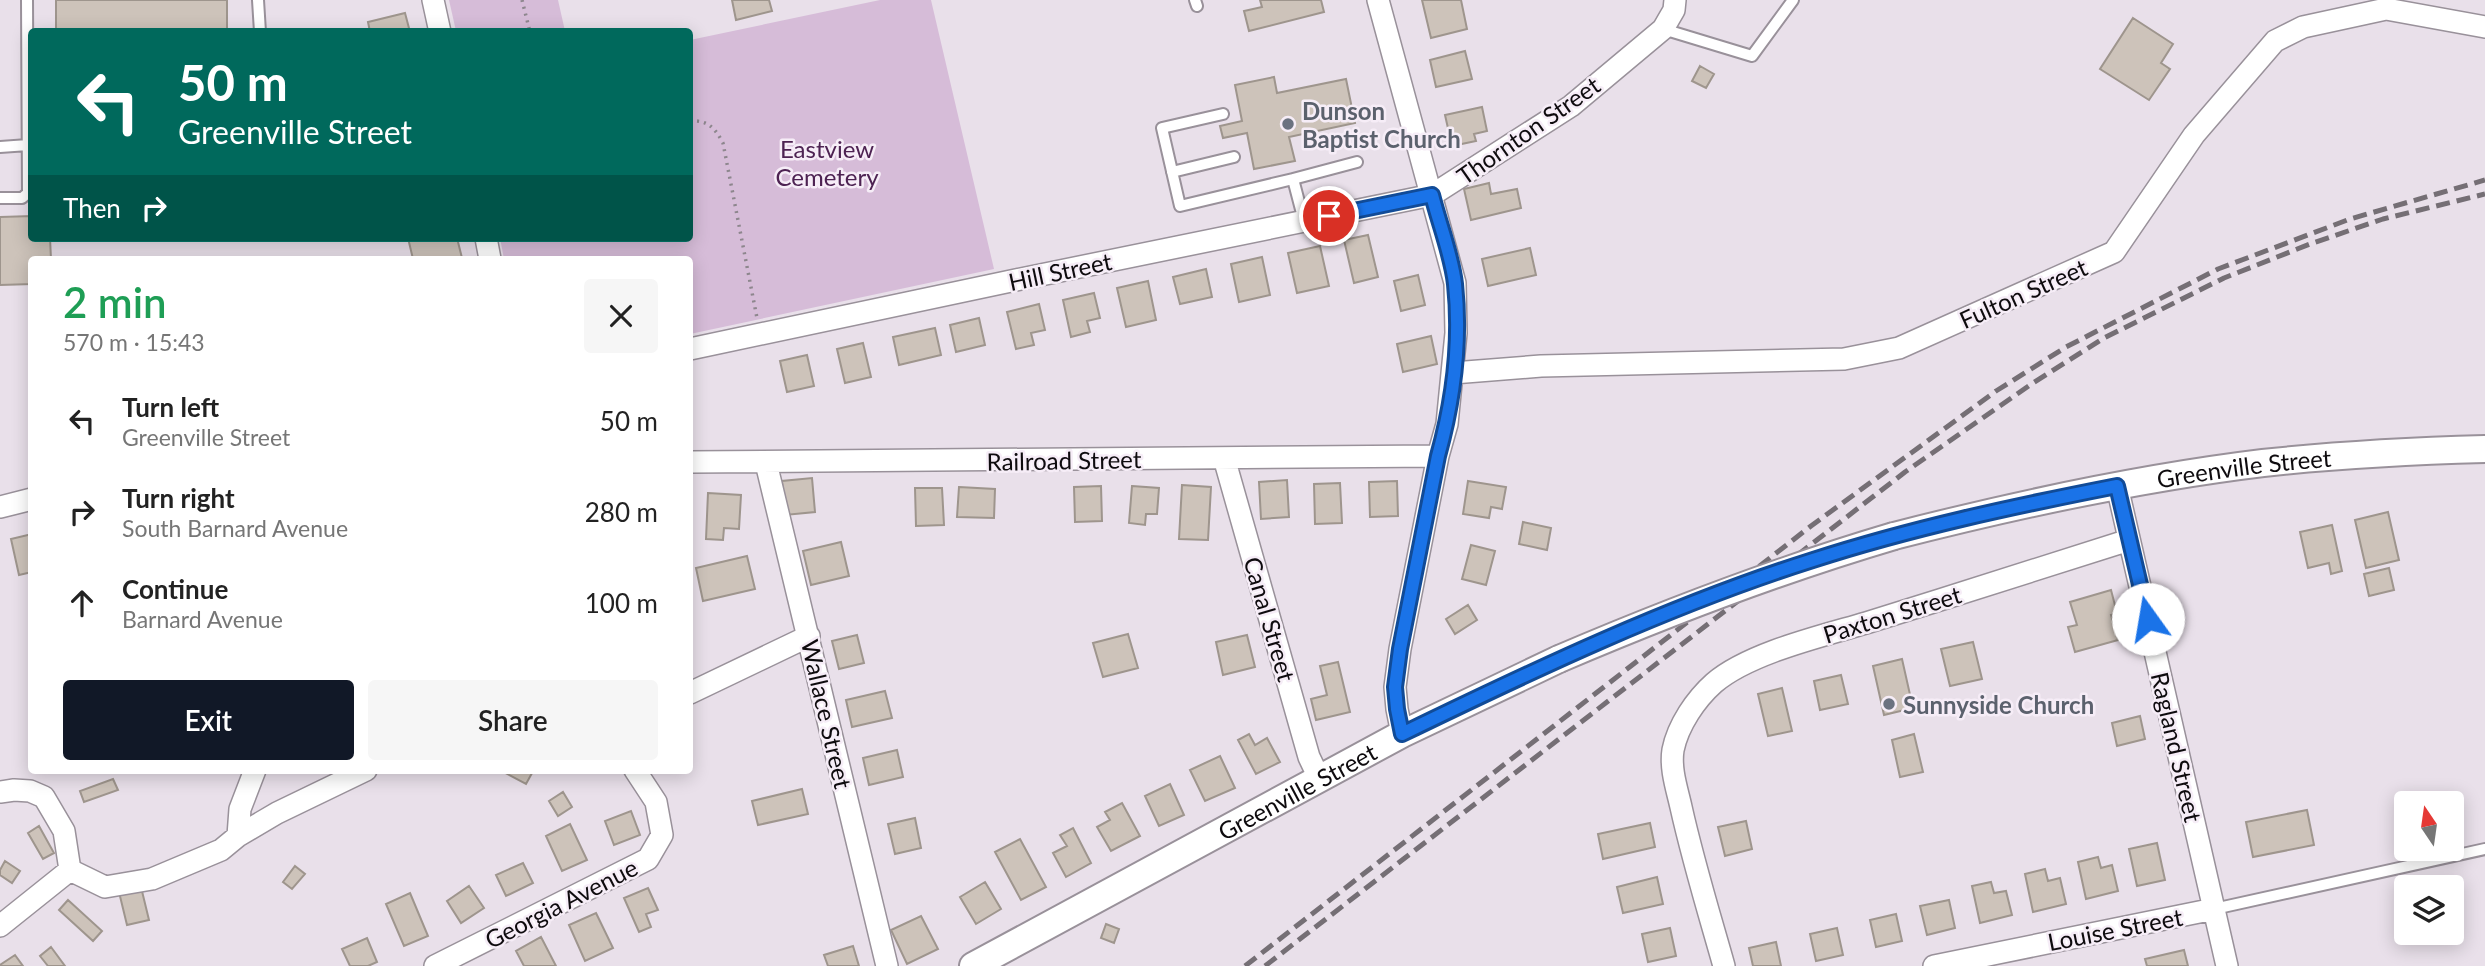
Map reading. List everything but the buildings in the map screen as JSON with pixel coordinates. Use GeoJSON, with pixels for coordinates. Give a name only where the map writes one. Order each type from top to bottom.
{"type":"FeatureCollection","features":[{"type":"Feature","properties":{"kind":"street"},"geometry":{"type":"LineString","coordinates":[[433,0],[439,28]]}},
{"type":"Feature","properties":{"kind":"street"},"geometry":{"type":"LineString","coordinates":[[1378,0],[1455,283],[1456,333],[1447,424],[1438,456],[1395,687],[1402,734]]}},
{"type":"Feature","properties":{"kind":"street","name":"Thornton Street"},"geometry":{"type":"LineString","coordinates":[[1432,195],[1571,106],[1663,29],[1674,10],[1675,0]]}},
{"type":"Feature","properties":{"kind":"street","name":"Fulton Street"},"geometry":{"type":"LineString","coordinates":[[1453,373],[1541,366],[1844,359],[1899,348],[2114,252],[2193,135],[2275,41],[2304,27],[2386,9],[2485,27]]}},
{"type":"Feature","properties":{"kind":"street","name":"Hill Street"},"geometry":{"type":"LineString","coordinates":[[693,348],[1432,195]]}},
{"type":"Feature","properties":{"kind":"street","name":"Greenville Street"},"geometry":{"type":"LineString","coordinates":[[973,966],[1402,734],[1559,659],[1756,579],[1894,536],[2034,502],[2117,486],[2312,458],[2485,449]]}},
{"type":"Feature","properties":{"kind":"street","name":"Railroad Street"},"geometry":{"type":"LineString","coordinates":[[693,462],[1438,456]]}},
{"type":"Feature","properties":{"kind":"street","name":"Canal Street"},"geometry":{"type":"LineString","coordinates":[[1224,458],[1309,757],[1320,780]]}},
{"type":"Feature","properties":{"kind":"street","name":"Wallace Street"},"geometry":{"type":"LineString","coordinates":[[766,463],[887,966]]}},
{"type":"Feature","properties":{"kind":"street","name":"Ragland Street"},"geometry":{"type":"LineString","coordinates":[[2117,486],[2227,966]]}},
{"type":"Feature","properties":{"kind":"street"},"geometry":{"type":"LineString","coordinates":[[0,507],[28,500]]}},
{"type":"Feature","properties":{"kind":"street","name":"Paxton Street"},"geometry":{"type":"LineString","coordinates":[[1724,966],[1688,840],[1672,766],[1680,728],[1698,700],[1715,682],[1739,667],[1806,640],[2129,540]]}},
{"type":"Feature","properties":{"kind":"street"},"geometry":{"type":"LineString","coordinates":[[693,692],[809,636]]}},
{"type":"Feature","properties":{"kind":"street"},"geometry":{"type":"LineString","coordinates":[[238,836],[240,809],[253,774]]}},
{"type":"Feature","properties":{"kind":"street"},"geometry":{"type":"LineString","coordinates":[[70,870],[105,887],[152,879],[221,850],[238,836],[277,813],[358,774]]}},
{"type":"Feature","properties":{"kind":"street","name":"Georgia Avenue"},"geometry":{"type":"LineString","coordinates":[[435,966],[648,859],[662,835],[656,802],[638,774]]}},
{"type":"Feature","properties":{"kind":"street"},"geometry":{"type":"LineString","coordinates":[[0,792],[30,791],[44,797],[64,831],[70,870]]}},
{"type":"Feature","properties":{"kind":"street"},"geometry":{"type":"LineString","coordinates":[[0,926],[70,870]]}},
{"type":"Feature","properties":{"kind":"street","name":"Louise Street"},"geometry":{"type":"LineString","coordinates":[[1934,966],[2214,909]]}},
{"type":"Feature","properties":{"kind":"lane"},"geometry":{"type":"LineString","coordinates":[[0,198],[22,198],[28,193],[27,0]]}},
{"type":"Feature","properties":{"kind":"lane"},"geometry":{"type":"LineString","coordinates":[[258,0],[260,28]]}},
{"type":"Feature","properties":{"kind":"lane"},"geometry":{"type":"LineString","coordinates":[[1663,29],[1752,56],[1793,0]]}},
{"type":"Feature","properties":{"kind":"lane"},"geometry":{"type":"LineString","coordinates":[[1223,114],[1162,128],[1180,206],[1357,162]]}},
{"type":"Feature","properties":{"kind":"lane"},"geometry":{"type":"LineString","coordinates":[[0,146],[28,145]]}},
{"type":"Feature","properties":{"kind":"lane"},"geometry":{"type":"LineString","coordinates":[[1172,172],[1234,157]]}},
{"type":"Feature","properties":{"kind":"lane"},"geometry":{"type":"LineString","coordinates":[[1293,179],[1304,221]]}},
{"type":"Feature","properties":{"kind":"lane"},"geometry":{"type":"LineString","coordinates":[[2214,909],[2485,849]]}},
{"type":"Feature","properties":{"kind":"path"},"geometry":{"type":"LineString","coordinates":[[522,0],[529,28]]}},
{"type":"Feature","properties":{"kind":"path"},"geometry":{"type":"LineString","coordinates":[[693,121],[707,122],[716,130],[723,143],[761,334]]}},
{"type":"Feature","properties":{"kind":"green space"},"geometry":{"type":"Polygon","coordinates":[[[449,0],[558,0],[564,28],[455,28],[449,0]]]}},
{"type":"Feature","properties":{"kind":"green space","name":"Eastview Cemetery"},"geometry":{"type":"Polygon","coordinates":[[[880,0],[931,0],[994,269],[693,333],[693,256],[503,256],[501,242],[693,242],[693,39],[880,0]]]}},
{"type":"Feature","properties":{"kind":"railway"},"geometry":{"type":"LineString","coordinates":[[1245,966],[1811,526],[1996,391],[2066,347],[2218,269],[2350,219],[2485,180]]}},
{"type":"Feature","properties":{"kind":"railway"},"geometry":{"type":"LineString","coordinates":[[1265,966],[1905,472],[2033,383],[2104,338],[2224,278],[2310,244],[2383,219],[2485,194]]}},
{"type":"Feature","properties":{"kind":"place","name":"Dunson Baptist Church"},"geometry":{"type":"Point","coordinates":[1288,124]}},
{"type":"Feature","properties":{"kind":"place","name":"Sunnyside Church"},"geometry":{"type":"Point","coordinates":[1889,704]}},
{"type":"Feature","properties":{"kind":"route"},"geometry":{"type":"LineString","coordinates":[[1329,216],[1432,195],[1455,283],[1456,333],[1447,424],[1438,456],[1395,687],[1402,734],[1559,659],[1756,579],[1894,536],[2034,502],[2117,486],[2148,619]]}}]}
